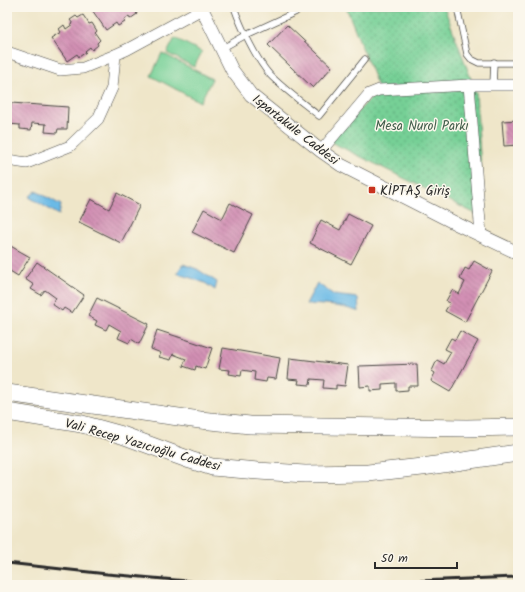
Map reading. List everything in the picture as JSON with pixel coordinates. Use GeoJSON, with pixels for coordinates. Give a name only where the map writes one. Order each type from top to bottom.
{"type":"FeatureCollection","features":[{"type":"Feature","properties":{"kind":"main road","name":"Vali Recep Yazıcıoğlu Caddesi"},"geometry":{"type":"LineString","coordinates":[[7,393],[200,420],[250,425],[467,428],[518,427]]}},
{"type":"Feature","properties":{"kind":"main road","name":"Vali Recep Yazıcıoğlu Caddesi"},"geometry":{"type":"LineString","coordinates":[[7,412],[82,424],[122,435],[212,467],[258,472],[305,474],[368,473],[518,453]]}},
{"type":"Feature","properties":{"kind":"street","name":"Ispartakule Caddesi"},"geometry":{"type":"LineString","coordinates":[[201,8],[232,70],[251,95],[321,151],[341,165],[518,253]]}},
{"type":"Feature","properties":{"kind":"street"},"geometry":{"type":"LineString","coordinates":[[7,52],[60,70],[83,68],[128,49],[201,8]]}},
{"type":"Feature","properties":{"kind":"street"},"geometry":{"type":"LineString","coordinates":[[7,160],[27,163],[70,146],[98,119],[112,88],[115,55]]}},
{"type":"Feature","properties":{"kind":"street"},"geometry":{"type":"LineString","coordinates":[[469,85],[481,235]]}},
{"type":"Feature","properties":{"kind":"street"},"geometry":{"type":"LineString","coordinates":[[321,151],[369,94],[379,90],[469,85],[518,85]]}},
{"type":"Feature","properties":{"kind":"lane"},"geometry":{"type":"LineString","coordinates":[[234,7],[246,35],[269,74],[320,116],[365,59]]}},
{"type":"Feature","properties":{"kind":"lane"},"geometry":{"type":"LineString","coordinates":[[457,7],[469,56],[479,63],[518,63]]}},
{"type":"Feature","properties":{"kind":"lane"},"geometry":{"type":"LineString","coordinates":[[221,49],[246,35],[296,12]]}},
{"type":"Feature","properties":{"kind":"lane"},"geometry":{"type":"LineString","coordinates":[[493,85],[494,62]]}},
{"type":"Feature","properties":{"kind":"green space","name":"Mesa Nurol Parkı"},"geometry":{"type":"Polygon","coordinates":[[[346,7],[444,7],[476,92],[484,218],[329,141],[379,90],[346,7]]]}},
{"type":"Feature","properties":{"kind":"green space"},"geometry":{"type":"Polygon","coordinates":[[[175,38],[202,52],[194,67],[167,53],[175,38]]]}},
{"type":"Feature","properties":{"kind":"green space"},"geometry":{"type":"Polygon","coordinates":[[[162,53],[212,79],[200,102],[151,76],[162,53]]]}},
{"type":"Feature","properties":{"kind":"water"},"geometry":{"type":"Polygon","coordinates":[[[36,191],[61,205],[59,215],[29,197],[36,191]]]}},
{"type":"Feature","properties":{"kind":"water"},"geometry":{"type":"Polygon","coordinates":[[[183,264],[197,269],[217,282],[215,290],[205,283],[177,273],[183,264]]]}},
{"type":"Feature","properties":{"kind":"water"},"geometry":{"type":"Polygon","coordinates":[[[317,283],[334,295],[358,298],[359,312],[340,307],[306,304],[317,283]]]}},
{"type":"Feature","properties":{"kind":"building"},"geometry":{"type":"Polygon","coordinates":[[[90,7],[137,7],[139,10],[136,12],[137,14],[130,19],[129,16],[124,20],[125,22],[118,26],[116,23],[106,30],[90,7]]]}},
{"type":"Feature","properties":{"kind":"building"},"geometry":{"type":"Polygon","coordinates":[[[83,15],[89,24],[92,23],[97,31],[95,33],[100,40],[97,43],[98,45],[92,50],[90,47],[79,57],[77,54],[67,61],[51,38],[61,32],[59,29],[64,25],[66,29],[73,24],[70,20],[76,16],[78,18],[83,15]]]}},
{"type":"Feature","properties":{"kind":"building"},"geometry":{"type":"Polygon","coordinates":[[[287,25],[332,67],[313,88],[268,45],[287,25]]]}},
{"type":"Feature","properties":{"kind":"building"},"geometry":{"type":"Polygon","coordinates":[[[11,103],[68,107],[67,129],[58,129],[57,133],[45,132],[46,124],[32,123],[31,130],[20,129],[20,125],[9,124],[11,103]]]}},
{"type":"Feature","properties":{"kind":"building"},"geometry":{"type":"Polygon","coordinates":[[[518,120],[518,145],[504,146],[502,121],[518,120]]]}},
{"type":"Feature","properties":{"kind":"building"},"geometry":{"type":"Polygon","coordinates":[[[117,193],[140,205],[121,243],[79,222],[91,199],[109,209],[117,193]]]}},
{"type":"Feature","properties":{"kind":"building"},"geometry":{"type":"Polygon","coordinates":[[[230,203],[253,215],[234,253],[192,232],[204,209],[222,219],[230,203]]]}},
{"type":"Feature","properties":{"kind":"building"},"geometry":{"type":"Polygon","coordinates":[[[348,214],[371,226],[351,264],[310,243],[321,220],[340,230],[348,214]]]}},
{"type":"Feature","properties":{"kind":"building"},"geometry":{"type":"Polygon","coordinates":[[[7,244],[30,257],[18,276],[10,271],[7,276],[7,244]]]}},
{"type":"Feature","properties":{"kind":"building"},"geometry":{"type":"Polygon","coordinates":[[[474,261],[492,271],[465,322],[445,311],[450,303],[446,301],[452,290],[459,294],[465,282],[460,279],[465,268],[469,270],[474,261]]]}},
{"type":"Feature","properties":{"kind":"building"},"geometry":{"type":"Polygon","coordinates":[[[37,262],[84,295],[72,313],[64,308],[62,311],[52,304],[56,298],[45,290],[41,295],[31,289],[34,285],[25,279],[37,262]]]}},
{"type":"Feature","properties":{"kind":"building"},"geometry":{"type":"Polygon","coordinates":[[[97,298],[149,324],[139,344],[131,339],[129,343],[118,338],[121,331],[109,324],[106,330],[95,325],[97,321],[88,316],[97,298]]]}},
{"type":"Feature","properties":{"kind":"building"},"geometry":{"type":"Polygon","coordinates":[[[157,330],[212,348],[205,369],[196,366],[195,370],[183,366],[186,359],[173,354],[171,360],[159,357],[161,353],[151,349],[157,330]]]}},
{"type":"Feature","properties":{"kind":"building"},"geometry":{"type":"Polygon","coordinates":[[[460,331],[478,341],[450,392],[431,381],[435,373],[432,371],[437,360],[444,364],[451,352],[445,349],[451,338],[455,340],[460,331]]]}},
{"type":"Feature","properties":{"kind":"building"},"geometry":{"type":"Polygon","coordinates":[[[223,348],[280,358],[276,379],[267,378],[266,382],[254,380],[255,372],[242,370],[241,376],[229,374],[230,370],[219,369],[223,348]]]}},
{"type":"Feature","properties":{"kind":"building"},"geometry":{"type":"Polygon","coordinates":[[[290,358],[348,365],[345,386],[336,385],[336,389],[323,388],[324,380],[311,379],[310,385],[298,384],[299,380],[288,379],[290,358]]]}},
{"type":"Feature","properties":{"kind":"building"},"geometry":{"type":"Polygon","coordinates":[[[417,364],[418,386],[408,386],[408,390],[396,391],[396,383],[382,384],[382,390],[370,391],[370,386],[360,387],[359,366],[417,364]]]}},
{"type":"Feature","properties":{"kind":"railway"},"geometry":{"type":"LineString","coordinates":[[7,563],[210,583],[347,584],[518,577]]}},
{"type":"Feature","properties":{"kind":"place","name":"KİPTAŞ Giriş"},"geometry":{"type":"Point","coordinates":[372,190]}}]}
